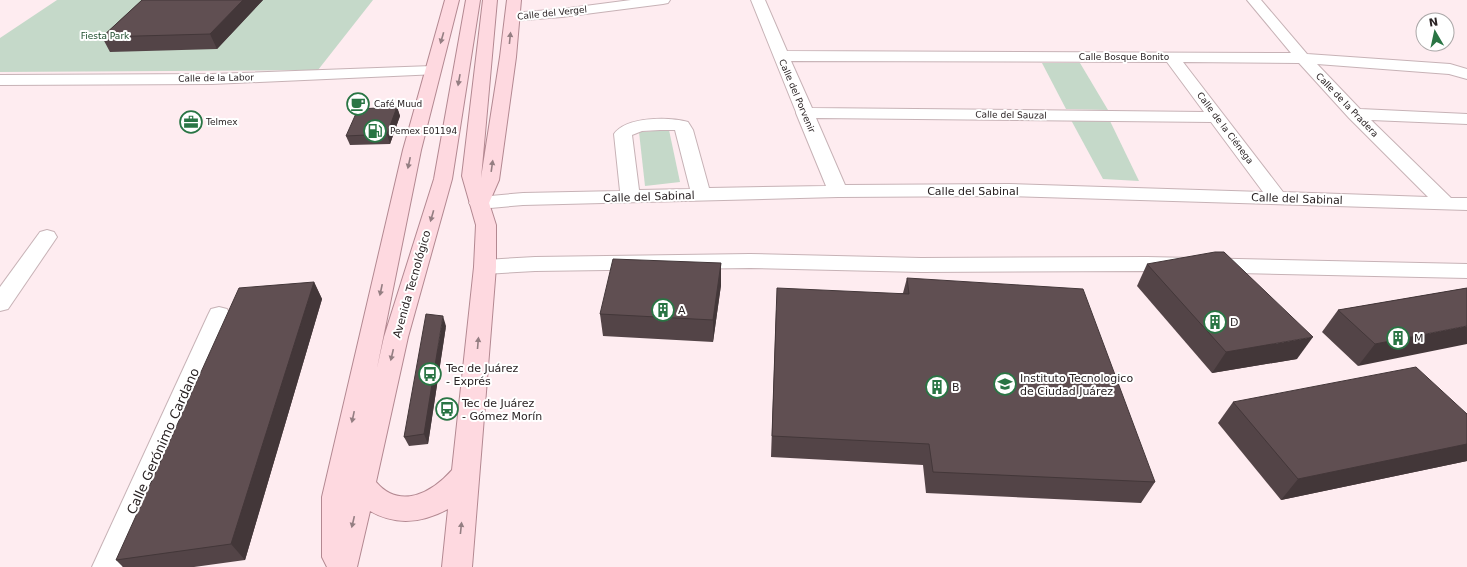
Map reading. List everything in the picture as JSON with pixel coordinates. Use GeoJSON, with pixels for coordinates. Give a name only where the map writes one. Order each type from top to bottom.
{"type":"FeatureCollection","features":[{"type":"Feature","properties":{"kind":"main road"},"geometry":{"type":"LineString","coordinates":[[337,567],[336,497],[412,150],[452,0]]}},
{"type":"Feature","properties":{"kind":"main road","name":"Avenida Tecnológico"},"geometry":{"type":"LineString","coordinates":[[342,567],[396,337],[443,179],[473,0]]}},
{"type":"Feature","properties":{"kind":"main road"},"geometry":{"type":"LineString","coordinates":[[457,567],[485,267],[486,225],[471,176],[490,0]]}},
{"type":"Feature","properties":{"kind":"main road"},"geometry":{"type":"LineString","coordinates":[[479,202],[490,180],[508,58],[514,0]]}},
{"type":"Feature","properties":{"kind":"main road"},"geometry":{"type":"LineString","coordinates":[[362,485],[374,498],[388,506],[401,510],[417,509],[431,504],[448,494],[466,474]]}},
{"type":"Feature","properties":{"kind":"street","name":"Calle del Vergel"},"geometry":{"type":"LineString","coordinates":[[512,17],[562,13],[663,0]]}},
{"type":"Feature","properties":{"kind":"street","name":"Calle del Porvenir"},"geometry":{"type":"LineString","coordinates":[[758,0],[804,113],[838,191]]}},
{"type":"Feature","properties":{"kind":"street","name":"Calle de la Pradera"},"geometry":{"type":"LineString","coordinates":[[1254,0],[1302,58],[1355,114],[1446,204]]}},
{"type":"Feature","properties":{"kind":"street","name":"Calle Bosque Bonito"},"geometry":{"type":"LineString","coordinates":[[781,56],[1302,58],[1450,69],[1467,74]]}},
{"type":"Feature","properties":{"kind":"street","name":"Calle de la Ciénega"},"geometry":{"type":"LineString","coordinates":[[1172,58],[1278,199]]}},
{"type":"Feature","properties":{"kind":"street","name":"Calle de la Labor"},"geometry":{"type":"LineString","coordinates":[[0,80],[212,79],[432,71]]}},
{"type":"Feature","properties":{"kind":"street","name":"Calle del Sauzal"},"geometry":{"type":"LineString","coordinates":[[804,113],[1217,118]]}},
{"type":"Feature","properties":{"kind":"street"},"geometry":{"type":"LineString","coordinates":[[1355,114],[1467,119]]}},
{"type":"Feature","properties":{"kind":"street"},"geometry":{"type":"LineString","coordinates":[[630,197],[623,134],[628,129],[634,127],[668,124],[682,126],[684,130],[701,195]]}},
{"type":"Feature","properties":{"kind":"street","name":"Calle del Sabinal"},"geometry":{"type":"LineString","coordinates":[[479,202],[838,191],[1009,190],[1467,204]]}},
{"type":"Feature","properties":{"kind":"street"},"geometry":{"type":"LineString","coordinates":[[0,303],[47,237]]}},
{"type":"Feature","properties":{"kind":"street"},"geometry":{"type":"LineString","coordinates":[[485,267],[535,264],[750,261],[921,265],[1155,264],[1467,271]]}},
{"type":"Feature","properties":{"kind":"street","name":"Calle Gerónimo Cardano"},"geometry":{"type":"LineString","coordinates":[[107,567],[219,315]]}},
{"type":"Feature","properties":{"kind":"green space","name":"Fiesta Park"},"geometry":{"type":"Polygon","coordinates":[[[57,0],[373,0],[318,70],[0,72],[0,38],[57,0]]]}},
{"type":"Feature","properties":{"kind":"green space"},"geometry":{"type":"Polygon","coordinates":[[[1042,63],[1080,63],[1108,110],[1066,109],[1042,63]]]}},
{"type":"Feature","properties":{"kind":"green space"},"geometry":{"type":"Polygon","coordinates":[[[1071,120],[1110,121],[1139,181],[1103,179],[1071,120]]]}},
{"type":"Feature","properties":{"kind":"green space"},"geometry":{"type":"Polygon","coordinates":[[[669,130],[680,182],[645,186],[639,132],[669,130]]]}},
{"type":"Feature","properties":{"kind":"building"},"geometry":{"type":"Polygon","coordinates":[[[142,0],[243,0],[210,34],[102,37],[142,0]]]}},
{"type":"Feature","properties":{"kind":"building"},"geometry":{"type":"Polygon","coordinates":[[[397,107],[387,134],[346,136],[358,109],[397,107]]]}},
{"type":"Feature","properties":{"kind":"building"},"geometry":{"type":"Polygon","coordinates":[[[1215,252],[1224,252],[1313,337],[1226,352],[1147,264],[1215,252]]]}},
{"type":"Feature","properties":{"kind":"building"},"geometry":{"type":"Polygon","coordinates":[[[613,259],[721,263],[713,320],[600,314],[613,259]]]}},
{"type":"Feature","properties":{"kind":"building","name":"B"},"geometry":{"type":"Polygon","coordinates":[[[907,278],[1083,289],[1155,482],[933,472],[929,444],[772,436],[777,288],[909,294],[907,278]]]}},
{"type":"Feature","properties":{"kind":"building"},"geometry":{"type":"Polygon","coordinates":[[[314,282],[231,544],[116,560],[239,288],[314,282]]]}},
{"type":"Feature","properties":{"kind":"building"},"geometry":{"type":"Polygon","coordinates":[[[1467,288],[1467,326],[1375,344],[1338,310],[1467,288]]]}},
{"type":"Feature","properties":{"kind":"building"},"geometry":{"type":"Polygon","coordinates":[[[426,314],[443,316],[424,434],[404,437],[426,314]]]}},
{"type":"Feature","properties":{"kind":"building"},"geometry":{"type":"Polygon","coordinates":[[[1416,367],[1467,414],[1467,444],[1298,479],[1233,402],[1416,367]]]}},
{"type":"Feature","properties":{"kind":"place","name":"Café Muud"},"geometry":{"type":"Point","coordinates":[358,104]}},
{"type":"Feature","properties":{"kind":"place","name":"Telmex"},"geometry":{"type":"Point","coordinates":[191,122]}},
{"type":"Feature","properties":{"kind":"place","name":"Pemex E01194"},"geometry":{"type":"Point","coordinates":[375,131]}},
{"type":"Feature","properties":{"kind":"place","name":"A"},"geometry":{"type":"Point","coordinates":[663,310]}},
{"type":"Feature","properties":{"kind":"place","name":"D"},"geometry":{"type":"Point","coordinates":[1215,322]}},
{"type":"Feature","properties":{"kind":"place","name":"M"},"geometry":{"type":"Point","coordinates":[1398,338]}},
{"type":"Feature","properties":{"kind":"place","name":"Tec de Juárez - Exprés"},"geometry":{"type":"Point","coordinates":[430,374]}},
{"type":"Feature","properties":{"kind":"place","name":"Instituto Tecnologico de Ciudad Juárez"},"geometry":{"type":"Point","coordinates":[1005,384]}},
{"type":"Feature","properties":{"kind":"place","name":"B"},"geometry":{"type":"Point","coordinates":[937,387]}},
{"type":"Feature","properties":{"kind":"place","name":"Tec de Juárez - Gómez Morín"},"geometry":{"type":"Point","coordinates":[447,409]}}]}
